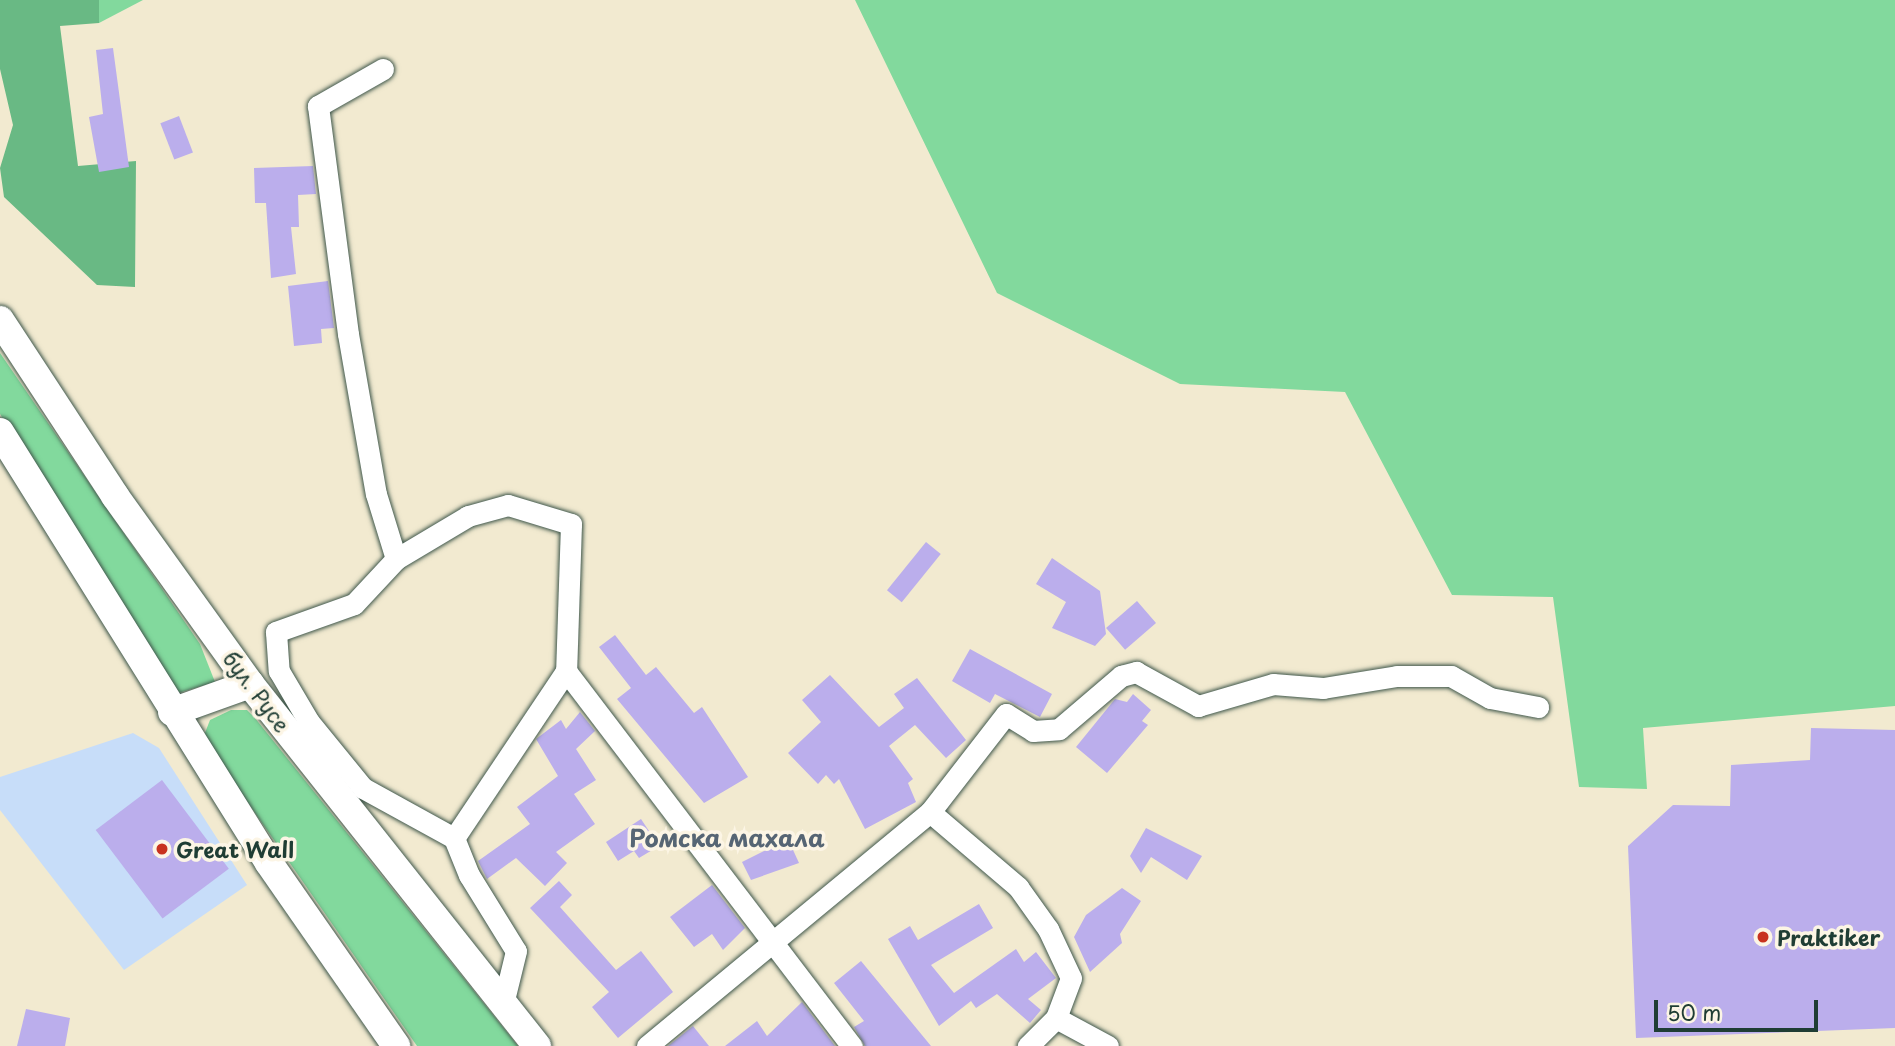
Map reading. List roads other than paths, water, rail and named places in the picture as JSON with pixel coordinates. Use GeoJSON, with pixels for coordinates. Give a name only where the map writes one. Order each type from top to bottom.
{"type":"FeatureCollection","features":[{"type":"Feature","properties":{"kind":"main road","name":"бул. Русе"},"geometry":{"type":"LineString","coordinates":[[0,320],[115,496],[250,684],[537,1046]]}},
{"type":"Feature","properties":{"kind":"main road"},"geometry":{"type":"LineString","coordinates":[[0,432],[173,712],[396,1046]]}},
{"type":"Feature","properties":{"kind":"main road"},"geometry":{"type":"LineString","coordinates":[[173,712],[250,684]]}},
{"type":"Feature","properties":{"kind":"street"},"geometry":{"type":"LineString","coordinates":[[383,69],[318,106],[348,334],[376,494],[396,559]]}},
{"type":"Feature","properties":{"kind":"street"},"geometry":{"type":"LineString","coordinates":[[454,838],[566,671],[571,524],[508,505],[468,516],[396,559],[354,604],[276,632],[279,671],[309,722],[363,788],[454,838],[469,875],[516,951],[503,1004]]}},
{"type":"Feature","properties":{"kind":"street"},"geometry":{"type":"LineString","coordinates":[[566,671],[852,1046]]}},
{"type":"Feature","properties":{"kind":"street"},"geometry":{"type":"LineString","coordinates":[[647,1046],[930,812],[1006,714],[1033,731],[1059,729],[1121,676],[1136,672],[1198,706],[1273,684],[1323,688],[1397,676],[1451,676],[1490,698],[1538,707]]}},
{"type":"Feature","properties":{"kind":"street"},"geometry":{"type":"LineString","coordinates":[[930,812],[1018,887],[1048,929],[1070,978],[1056,1018],[1028,1046]]}},
{"type":"Feature","properties":{"kind":"street"},"geometry":{"type":"LineString","coordinates":[[1056,1018],[1108,1046]]}},
{"type":"Feature","properties":{"kind":"place","name":"Great Wall"},"geometry":{"type":"Point","coordinates":[162,849]}},
{"type":"Feature","properties":{"kind":"place","name":"Praktiker"},"geometry":{"type":"Point","coordinates":[1763,937]}},
{"type":"Feature","properties":{"kind":"district","name":"Ромска махала"},"geometry":{"type":"Point","coordinates":[727,838]}}]}
